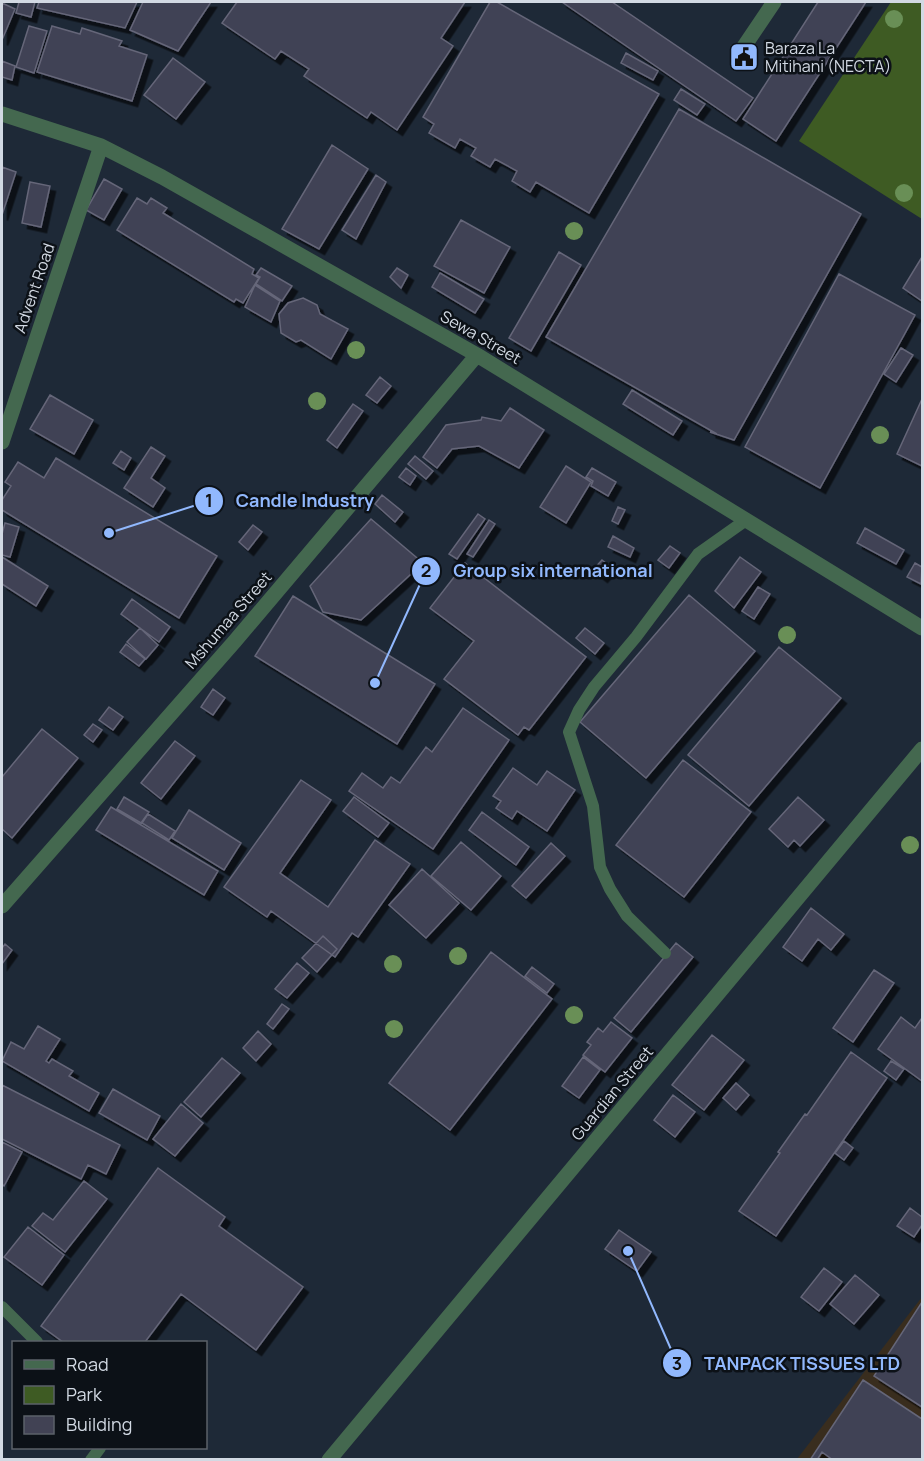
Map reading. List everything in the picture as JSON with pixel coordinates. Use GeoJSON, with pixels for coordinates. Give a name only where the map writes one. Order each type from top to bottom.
{"type":"FeatureCollection","features":[{"type":"Feature","properties":{"kind":"street"},"geometry":{"type":"LineString","coordinates":[[739,54],[774,2]]}},
{"type":"Feature","properties":{"kind":"street","name":"Sewa Street"},"geometry":{"type":"LineString","coordinates":[[2,114],[101,146],[162,177],[477,355],[922,628]]}},
{"type":"Feature","properties":{"kind":"street","name":"Advent Road"},"geometry":{"type":"LineString","coordinates":[[2,442],[101,146]]}},
{"type":"Feature","properties":{"kind":"street","name":"Mshumaa Street"},"geometry":{"type":"LineString","coordinates":[[2,906],[235,641],[477,355]]}},
{"type":"Feature","properties":{"kind":"street","name":"Guardian Street"},"geometry":{"type":"LineString","coordinates":[[329,1460],[922,749]]}},
{"type":"Feature","properties":{"kind":"lane"},"geometry":{"type":"LineString","coordinates":[[665,953],[627,916],[610,889],[600,867],[593,806],[569,732],[579,710],[594,687],[636,637],[698,554],[746,520]]}},
{"type":"Feature","properties":{"kind":"lane"},"geometry":{"type":"LineString","coordinates":[[2,1307],[36,1341]]}},
{"type":"Feature","properties":{"kind":"shaded area"},"geometry":{"type":"Polygon","coordinates":[[[922,1297],[922,1459],[797,1459],[922,1297]]]}},
{"type":"Feature","properties":{"kind":"green space"},"geometry":{"type":"Polygon","coordinates":[[[891,2],[919,2],[922,5],[922,219],[799,141],[891,2]]]}},
{"type":"Feature","properties":{"kind":"building"},"geometry":{"type":"Polygon","coordinates":[[[19,2],[35,2],[31,17],[16,13],[19,2]]]}},
{"type":"Feature","properties":{"kind":"building"},"geometry":{"type":"Polygon","coordinates":[[[39,2],[137,2],[125,28],[37,8],[39,2]]]}},
{"type":"Feature","properties":{"kind":"building"},"geometry":{"type":"Polygon","coordinates":[[[143,2],[211,2],[178,51],[130,30],[143,2]]]}},
{"type":"Feature","properties":{"kind":"building"},"geometry":{"type":"Polygon","coordinates":[[[237,2],[465,2],[441,38],[453,46],[397,130],[371,112],[367,118],[304,76],[309,69],[281,51],[275,59],[222,23],[237,2]]]}},
{"type":"Feature","properties":{"kind":"building"},"geometry":{"type":"Polygon","coordinates":[[[490,2],[497,2],[659,94],[589,213],[536,182],[530,192],[512,181],[517,171],[495,159],[490,167],[471,156],[476,148],[460,139],[455,148],[429,133],[434,124],[423,117],[490,2]]]}},
{"type":"Feature","properties":{"kind":"building"},"geometry":{"type":"Polygon","coordinates":[[[562,2],[612,2],[753,98],[736,121],[562,2]]]}},
{"type":"Feature","properties":{"kind":"building"},"geometry":{"type":"Polygon","coordinates":[[[818,2],[866,2],[776,141],[743,119],[818,2]]]}},
{"type":"Feature","properties":{"kind":"building"},"geometry":{"type":"Polygon","coordinates":[[[2,3],[15,9],[2,40],[2,3]]]}},
{"type":"Feature","properties":{"kind":"building"},"geometry":{"type":"Polygon","coordinates":[[[29,26],[47,31],[34,73],[16,67],[29,26]]]}},
{"type":"Feature","properties":{"kind":"building"},"geometry":{"type":"Polygon","coordinates":[[[52,26],[80,34],[82,28],[122,41],[119,46],[147,55],[132,101],[37,72],[52,26]]]}},
{"type":"Feature","properties":{"kind":"building"},"geometry":{"type":"Polygon","coordinates":[[[626,53],[658,71],[653,80],[621,63],[626,53]]]}},
{"type":"Feature","properties":{"kind":"building"},"geometry":{"type":"Polygon","coordinates":[[[173,58],[205,82],[176,119],[144,95],[173,58]]]}},
{"type":"Feature","properties":{"kind":"building"},"geometry":{"type":"Polygon","coordinates":[[[2,61],[15,66],[12,80],[2,77],[2,61]]]}},
{"type":"Feature","properties":{"kind":"building"},"geometry":{"type":"Polygon","coordinates":[[[681,89],[705,104],[697,115],[674,100],[681,89]]]}},
{"type":"Feature","properties":{"kind":"building"},"geometry":{"type":"Polygon","coordinates":[[[679,109],[861,214],[734,440],[710,432],[717,434],[546,337],[679,109]]]}},
{"type":"Feature","properties":{"kind":"building"},"geometry":{"type":"Polygon","coordinates":[[[332,145],[368,169],[319,249],[282,229],[332,145]]]}},
{"type":"Feature","properties":{"kind":"building"},"geometry":{"type":"Polygon","coordinates":[[[2,167],[16,172],[2,215],[2,167]]]}},
{"type":"Feature","properties":{"kind":"building"},"geometry":{"type":"Polygon","coordinates":[[[376,175],[386,182],[356,239],[342,230],[376,175]]]}},
{"type":"Feature","properties":{"kind":"building"},"geometry":{"type":"Polygon","coordinates":[[[104,179],[122,189],[104,220],[86,210],[104,179]]]}},
{"type":"Feature","properties":{"kind":"building"},"geometry":{"type":"Polygon","coordinates":[[[30,182],[50,186],[41,227],[22,223],[30,182]]]}},
{"type":"Feature","properties":{"kind":"building"},"geometry":{"type":"Polygon","coordinates":[[[137,198],[147,204],[151,198],[167,208],[163,213],[254,269],[252,274],[259,278],[243,303],[236,299],[234,302],[117,230],[137,198]]]}},
{"type":"Feature","properties":{"kind":"building"},"geometry":{"type":"Polygon","coordinates":[[[461,220],[510,247],[484,293],[434,266],[461,220]]]}},
{"type":"Feature","properties":{"kind":"building"},"geometry":{"type":"Polygon","coordinates":[[[559,252],[581,265],[531,351],[509,338],[559,252]]]}},
{"type":"Feature","properties":{"kind":"building"},"geometry":{"type":"Polygon","coordinates":[[[922,257],[922,301],[903,288],[922,257]]]}},
{"type":"Feature","properties":{"kind":"building"},"geometry":{"type":"Polygon","coordinates":[[[261,268],[292,286],[282,301],[256,284],[260,277],[256,275],[261,268]]]}},
{"type":"Feature","properties":{"kind":"building"},"geometry":{"type":"Polygon","coordinates":[[[397,268],[408,275],[401,288],[390,277],[397,268]]]}},
{"type":"Feature","properties":{"kind":"building"},"geometry":{"type":"Polygon","coordinates":[[[440,273],[484,299],[475,313],[432,287],[440,273]]]}},
{"type":"Feature","properties":{"kind":"building"},"geometry":{"type":"Polygon","coordinates":[[[839,274],[915,315],[820,488],[745,447],[839,274]]]}},
{"type":"Feature","properties":{"kind":"building"},"geometry":{"type":"Polygon","coordinates":[[[255,285],[280,301],[271,322],[245,307],[255,285]]]}},
{"type":"Feature","properties":{"kind":"building"},"geometry":{"type":"Polygon","coordinates":[[[303,298],[317,305],[320,314],[348,329],[331,359],[301,340],[296,342],[281,333],[279,314],[288,303],[303,298]]]}},
{"type":"Feature","properties":{"kind":"building"},"geometry":{"type":"Polygon","coordinates":[[[901,348],[913,355],[896,382],[884,374],[901,348]]]}},
{"type":"Feature","properties":{"kind":"building"},"geometry":{"type":"Polygon","coordinates":[[[380,377],[391,386],[377,403],[366,395],[380,377]]]}},
{"type":"Feature","properties":{"kind":"building"},"geometry":{"type":"Polygon","coordinates":[[[632,390],[682,421],[673,435],[623,404],[632,390]]]}},
{"type":"Feature","properties":{"kind":"building"},"geometry":{"type":"Polygon","coordinates":[[[50,395],[93,420],[74,454],[30,429],[50,395]]]}},
{"type":"Feature","properties":{"kind":"building"},"geometry":{"type":"Polygon","coordinates":[[[922,399],[922,466],[897,454],[922,399]]]}},
{"type":"Feature","properties":{"kind":"building"},"geometry":{"type":"Polygon","coordinates":[[[353,404],[363,411],[337,448],[327,440],[353,404]]]}},
{"type":"Feature","properties":{"kind":"building"},"geometry":{"type":"Polygon","coordinates":[[[510,408],[544,430],[519,468],[479,446],[452,449],[437,468],[423,457],[446,425],[481,420],[482,417],[501,421],[510,408]]]}},
{"type":"Feature","properties":{"kind":"building"},"geometry":{"type":"Polygon","coordinates":[[[151,447],[165,456],[151,478],[165,488],[153,507],[124,488],[151,447]]]}},
{"type":"Feature","properties":{"kind":"building"},"geometry":{"type":"Polygon","coordinates":[[[121,451],[131,458],[124,470],[113,463],[121,451]]]}},
{"type":"Feature","properties":{"kind":"building"},"geometry":{"type":"Polygon","coordinates":[[[415,456],[433,471],[426,479],[408,464],[415,456]]]}},
{"type":"Feature","properties":{"kind":"building"},"geometry":{"type":"Polygon","coordinates":[[[56,458],[217,556],[179,618],[2,510],[2,500],[11,486],[5,482],[18,462],[44,478],[56,458]]]}},
{"type":"Feature","properties":{"kind":"building"},"geometry":{"type":"Polygon","coordinates":[[[566,466],[591,482],[566,523],[540,507],[566,466]]]}},
{"type":"Feature","properties":{"kind":"building"},"geometry":{"type":"Polygon","coordinates":[[[406,468],[416,476],[410,485],[399,477],[406,468]]]}},
{"type":"Feature","properties":{"kind":"building"},"geometry":{"type":"Polygon","coordinates":[[[592,468],[616,482],[608,496],[591,486],[593,481],[586,477],[592,468]]]}},
{"type":"Feature","properties":{"kind":"building"},"geometry":{"type":"Polygon","coordinates":[[[382,495],[403,512],[395,522],[375,504],[382,495]]]}},
{"type":"Feature","properties":{"kind":"building"},"geometry":{"type":"Polygon","coordinates":[[[618,507],[625,510],[618,524],[612,521],[618,507]]]}},
{"type":"Feature","properties":{"kind":"building"},"geometry":{"type":"Polygon","coordinates":[[[478,514],[485,519],[457,559],[449,554],[478,514]]]}},
{"type":"Feature","properties":{"kind":"building"},"geometry":{"type":"Polygon","coordinates":[[[371,519],[423,563],[361,620],[323,612],[310,586],[371,519]]]}},
{"type":"Feature","properties":{"kind":"building"},"geometry":{"type":"Polygon","coordinates":[[[489,520],[495,524],[473,557],[467,554],[489,520]]]}},
{"type":"Feature","properties":{"kind":"building"},"geometry":{"type":"Polygon","coordinates":[[[5,523],[19,527],[10,557],[2,555],[2,534],[5,523]]]}},
{"type":"Feature","properties":{"kind":"building"},"geometry":{"type":"Polygon","coordinates":[[[253,525],[262,532],[248,550],[239,542],[253,525]]]}},
{"type":"Feature","properties":{"kind":"building"},"geometry":{"type":"Polygon","coordinates":[[[865,528],[904,550],[896,564],[857,543],[865,528]]]}},
{"type":"Feature","properties":{"kind":"building"},"geometry":{"type":"Polygon","coordinates":[[[613,536],[634,548],[630,557],[608,547],[613,536]]]}},
{"type":"Feature","properties":{"kind":"building"},"geometry":{"type":"Polygon","coordinates":[[[670,546],[680,553],[669,568],[658,560],[670,546]]]}},
{"type":"Feature","properties":{"kind":"building"},"geometry":{"type":"Polygon","coordinates":[[[2,557],[48,586],[36,606],[2,584],[2,557]]]}},
{"type":"Feature","properties":{"kind":"building"},"geometry":{"type":"Polygon","coordinates":[[[740,557],[761,572],[734,608],[715,591],[740,557]]]}},
{"type":"Feature","properties":{"kind":"building"},"geometry":{"type":"Polygon","coordinates":[[[602,560],[611,567],[602,577],[593,570],[602,560]]]}},
{"type":"Feature","properties":{"kind":"building"},"geometry":{"type":"Polygon","coordinates":[[[465,563],[586,657],[529,730],[524,727],[518,735],[444,679],[474,641],[430,608],[465,563]]]}},
{"type":"Feature","properties":{"kind":"building"},"geometry":{"type":"Polygon","coordinates":[[[915,563],[922,567],[921,584],[907,577],[915,563]]]}},
{"type":"Feature","properties":{"kind":"building"},"geometry":{"type":"Polygon","coordinates":[[[758,587],[770,594],[754,619],[742,611],[758,587]]]}},
{"type":"Feature","properties":{"kind":"building"},"geometry":{"type":"Polygon","coordinates":[[[689,595],[755,651],[646,778],[580,722],[689,595]]]}},
{"type":"Feature","properties":{"kind":"building"},"geometry":{"type":"Polygon","coordinates":[[[293,596],[435,684],[397,744],[255,656],[293,596]]]}},
{"type":"Feature","properties":{"kind":"building"},"geometry":{"type":"Polygon","coordinates":[[[132,599],[170,627],[159,642],[121,614],[132,599]]]}},
{"type":"Feature","properties":{"kind":"building"},"geometry":{"type":"Polygon","coordinates":[[[140,628],[158,645],[146,659],[127,642],[140,628]]]}},
{"type":"Feature","properties":{"kind":"building"},"geometry":{"type":"Polygon","coordinates":[[[585,628],[604,643],[595,654],[576,638],[585,628]]]}},
{"type":"Feature","properties":{"kind":"building"},"geometry":{"type":"Polygon","coordinates":[[[126,644],[145,659],[139,666],[120,652],[126,644]]]}},
{"type":"Feature","properties":{"kind":"building"},"geometry":{"type":"Polygon","coordinates":[[[779,647],[841,698],[749,806],[688,755],[779,647]]]}},
{"type":"Feature","properties":{"kind":"building"},"geometry":{"type":"Polygon","coordinates":[[[213,689],[225,698],[213,715],[201,707],[213,689]]]}},
{"type":"Feature","properties":{"kind":"building"},"geometry":{"type":"Polygon","coordinates":[[[109,707],[123,717],[113,730],[99,720],[109,707]]]}},
{"type":"Feature","properties":{"kind":"building"},"geometry":{"type":"Polygon","coordinates":[[[463,708],[509,740],[433,849],[349,791],[362,773],[383,788],[391,777],[400,783],[426,747],[432,752],[463,708]]]}},
{"type":"Feature","properties":{"kind":"building"},"geometry":{"type":"Polygon","coordinates":[[[93,724],[102,730],[93,742],[84,735],[93,724]]]}},
{"type":"Feature","properties":{"kind":"building"},"geometry":{"type":"Polygon","coordinates":[[[42,729],[78,758],[12,838],[2,829],[2,777],[42,729]]]}},
{"type":"Feature","properties":{"kind":"building"},"geometry":{"type":"Polygon","coordinates":[[[175,741],[195,756],[161,799],[141,783],[175,741]]]}},
{"type":"Feature","properties":{"kind":"building"},"geometry":{"type":"Polygon","coordinates":[[[683,760],[751,812],[684,897],[616,845],[683,760]]]}},
{"type":"Feature","properties":{"kind":"building"},"geometry":{"type":"Polygon","coordinates":[[[513,768],[537,785],[547,771],[575,790],[547,831],[517,811],[512,819],[496,808],[501,801],[493,796],[513,768]]]}},
{"type":"Feature","properties":{"kind":"building"},"geometry":{"type":"Polygon","coordinates":[[[301,780],[331,800],[280,873],[328,907],[375,840],[410,864],[358,937],[352,933],[335,957],[271,911],[267,917],[224,887],[301,780]]]}},
{"type":"Feature","properties":{"kind":"building"},"geometry":{"type":"Polygon","coordinates":[[[124,797],[149,812],[141,823],[117,809],[124,797]]]}},
{"type":"Feature","properties":{"kind":"building"},"geometry":{"type":"Polygon","coordinates":[[[354,797],[389,823],[378,837],[343,811],[354,797]]]}},
{"type":"Feature","properties":{"kind":"building"},"geometry":{"type":"Polygon","coordinates":[[[798,797],[824,820],[800,846],[794,840],[788,847],[769,829],[798,797]]]}},
{"type":"Feature","properties":{"kind":"building"},"geometry":{"type":"Polygon","coordinates":[[[111,807],[218,871],[204,895],[96,830],[111,807]]]}},
{"type":"Feature","properties":{"kind":"building"},"geometry":{"type":"Polygon","coordinates":[[[189,810],[241,843],[224,870],[172,838],[189,810]]]}},
{"type":"Feature","properties":{"kind":"building"},"geometry":{"type":"Polygon","coordinates":[[[482,812],[529,847],[516,865],[469,830],[482,812]]]}},
{"type":"Feature","properties":{"kind":"building"},"geometry":{"type":"Polygon","coordinates":[[[148,814],[175,831],[169,840],[142,823],[148,814]]]}},
{"type":"Feature","properties":{"kind":"building"},"geometry":{"type":"Polygon","coordinates":[[[461,842],[501,876],[471,910],[431,876],[461,842]]]}},
{"type":"Feature","properties":{"kind":"building"},"geometry":{"type":"Polygon","coordinates":[[[551,843],[565,856],[526,898],[512,886],[551,843]]]}},
{"type":"Feature","properties":{"kind":"building"},"geometry":{"type":"Polygon","coordinates":[[[422,869],[459,903],[426,938],[389,905],[422,869]]]}},
{"type":"Feature","properties":{"kind":"building"},"geometry":{"type":"Polygon","coordinates":[[[811,908],[844,934],[831,950],[818,939],[802,961],[783,947],[811,908]]]}},
{"type":"Feature","properties":{"kind":"building"},"geometry":{"type":"Polygon","coordinates":[[[323,936],[337,949],[317,972],[302,958],[323,936]]]}},
{"type":"Feature","properties":{"kind":"building"},"geometry":{"type":"Polygon","coordinates":[[[676,943],[693,957],[631,1032],[614,1018],[676,943]]]}},
{"type":"Feature","properties":{"kind":"building"},"geometry":{"type":"Polygon","coordinates":[[[5,944],[12,950],[2,964],[2,948],[5,944]]]}},
{"type":"Feature","properties":{"kind":"building"},"geometry":{"type":"Polygon","coordinates":[[[491,952],[552,999],[450,1130],[389,1083],[491,952]]]}},
{"type":"Feature","properties":{"kind":"building"},"geometry":{"type":"Polygon","coordinates":[[[297,963],[309,973],[287,998],[275,989],[297,963]]]}},
{"type":"Feature","properties":{"kind":"building"},"geometry":{"type":"Polygon","coordinates":[[[532,967],[554,984],[547,993],[525,976],[532,967]]]}},
{"type":"Feature","properties":{"kind":"building"},"geometry":{"type":"Polygon","coordinates":[[[874,970],[894,983],[853,1042],[833,1028],[874,970]]]}},
{"type":"Feature","properties":{"kind":"building"},"geometry":{"type":"Polygon","coordinates":[[[282,1004],[289,1009],[273,1029],[267,1024],[282,1004]]]}},
{"type":"Feature","properties":{"kind":"building"},"geometry":{"type":"Polygon","coordinates":[[[901,1017],[915,1028],[922,1018],[922,1081],[878,1049],[901,1017]]]}},
{"type":"Feature","properties":{"kind":"building"},"geometry":{"type":"Polygon","coordinates":[[[611,1022],[632,1038],[605,1072],[583,1055],[591,1045],[587,1042],[598,1028],[603,1032],[611,1022]]]}},
{"type":"Feature","properties":{"kind":"building"},"geometry":{"type":"Polygon","coordinates":[[[38,1026],[60,1039],[46,1061],[49,1063],[52,1059],[73,1071],[69,1076],[99,1093],[89,1111],[2,1061],[11,1042],[24,1049],[38,1026]]]}},
{"type":"Feature","properties":{"kind":"building"},"geometry":{"type":"Polygon","coordinates":[[[258,1031],[271,1044],[256,1061],[243,1048],[258,1031]]]}},
{"type":"Feature","properties":{"kind":"building"},"geometry":{"type":"Polygon","coordinates":[[[712,1035],[744,1060],[704,1110],[672,1085],[712,1035]]]}},
{"type":"Feature","properties":{"kind":"building"},"geometry":{"type":"Polygon","coordinates":[[[851,1052],[887,1078],[776,1236],[739,1211],[780,1153],[778,1152],[851,1052]]]}},
{"type":"Feature","properties":{"kind":"building"},"geometry":{"type":"Polygon","coordinates":[[[583,1057],[600,1070],[579,1098],[562,1086],[583,1057]]]}},
{"type":"Feature","properties":{"kind":"building"},"geometry":{"type":"Polygon","coordinates":[[[222,1058],[240,1073],[201,1117],[184,1102],[222,1058]]]}},
{"type":"Feature","properties":{"kind":"building"},"geometry":{"type":"Polygon","coordinates":[[[891,1061],[904,1069],[896,1080],[884,1071],[891,1061]]]}},
{"type":"Feature","properties":{"kind":"building"},"geometry":{"type":"Polygon","coordinates":[[[736,1083],[749,1095],[736,1110],[723,1098],[736,1083]]]}},
{"type":"Feature","properties":{"kind":"building"},"geometry":{"type":"Polygon","coordinates":[[[2,1085],[120,1145],[106,1174],[88,1165],[81,1179],[2,1139],[2,1085]]]}},
{"type":"Feature","properties":{"kind":"building"},"geometry":{"type":"Polygon","coordinates":[[[113,1089],[160,1116],[147,1140],[99,1113],[113,1089]]]}},
{"type":"Feature","properties":{"kind":"building"},"geometry":{"type":"Polygon","coordinates":[[[673,1095],[695,1112],[675,1137],[654,1120],[673,1095]]]}},
{"type":"Feature","properties":{"kind":"building"},"geometry":{"type":"Polygon","coordinates":[[[181,1104],[203,1123],[175,1156],[153,1139],[181,1104]]]}},
{"type":"Feature","properties":{"kind":"building"},"geometry":{"type":"Polygon","coordinates":[[[844,1141],[853,1148],[844,1160],[835,1153],[844,1141]]]}},
{"type":"Feature","properties":{"kind":"building"},"geometry":{"type":"Polygon","coordinates":[[[2,1142],[22,1152],[4,1186],[2,1184],[2,1142]]]}},
{"type":"Feature","properties":{"kind":"building"},"geometry":{"type":"Polygon","coordinates":[[[158,1168],[225,1217],[219,1226],[303,1287],[256,1350],[181,1294],[146,1341],[62,1341],[41,1326],[158,1168]]]}},
{"type":"Feature","properties":{"kind":"building"},"geometry":{"type":"Polygon","coordinates":[[[84,1181],[107,1199],[65,1252],[32,1226],[43,1213],[53,1220],[84,1181]]]}},
{"type":"Feature","properties":{"kind":"building"},"geometry":{"type":"Polygon","coordinates":[[[910,1208],[922,1217],[922,1225],[914,1237],[897,1226],[910,1208]]]}},
{"type":"Feature","properties":{"kind":"building"},"geometry":{"type":"Polygon","coordinates":[[[28,1227],[64,1255],[42,1285],[4,1257],[28,1227]]]}},
{"type":"Feature","properties":{"kind":"building"},"geometry":{"type":"Polygon","coordinates":[[[619,1230],[651,1252],[637,1271],[605,1249],[619,1230]]]}},
{"type":"Feature","properties":{"kind":"building"},"geometry":{"type":"Polygon","coordinates":[[[824,1268],[842,1282],[819,1311],[801,1297],[824,1268]]]}},
{"type":"Feature","properties":{"kind":"building"},"geometry":{"type":"Polygon","coordinates":[[[855,1275],[879,1295],[854,1324],[830,1304],[855,1275]]]}},
{"type":"Feature","properties":{"kind":"building"},"geometry":{"type":"Polygon","coordinates":[[[922,1302],[922,1407],[874,1376],[922,1302]]]}},
{"type":"Feature","properties":{"kind":"building"},"geometry":{"type":"Polygon","coordinates":[[[863,1380],[922,1419],[922,1460],[833,1460],[822,1452],[817,1460],[810,1460],[863,1380]]]}},
{"type":"Feature","properties":{"kind":"place","name":"Baraza La Mitihani (NECTA)"},"geometry":{"type":"Point","coordinates":[744,57]}},
{"type":"Feature","properties":{"kind":"place","name":"Candle Industry"},"geometry":{"type":"Point","coordinates":[109,533]}},
{"type":"Feature","properties":{"kind":"place","name":"Group six international"},"geometry":{"type":"Point","coordinates":[375,683]}},
{"type":"Feature","properties":{"kind":"place","name":"TANPACK TISSUES LTD"},"geometry":{"type":"Point","coordinates":[628,1251]}}]}
